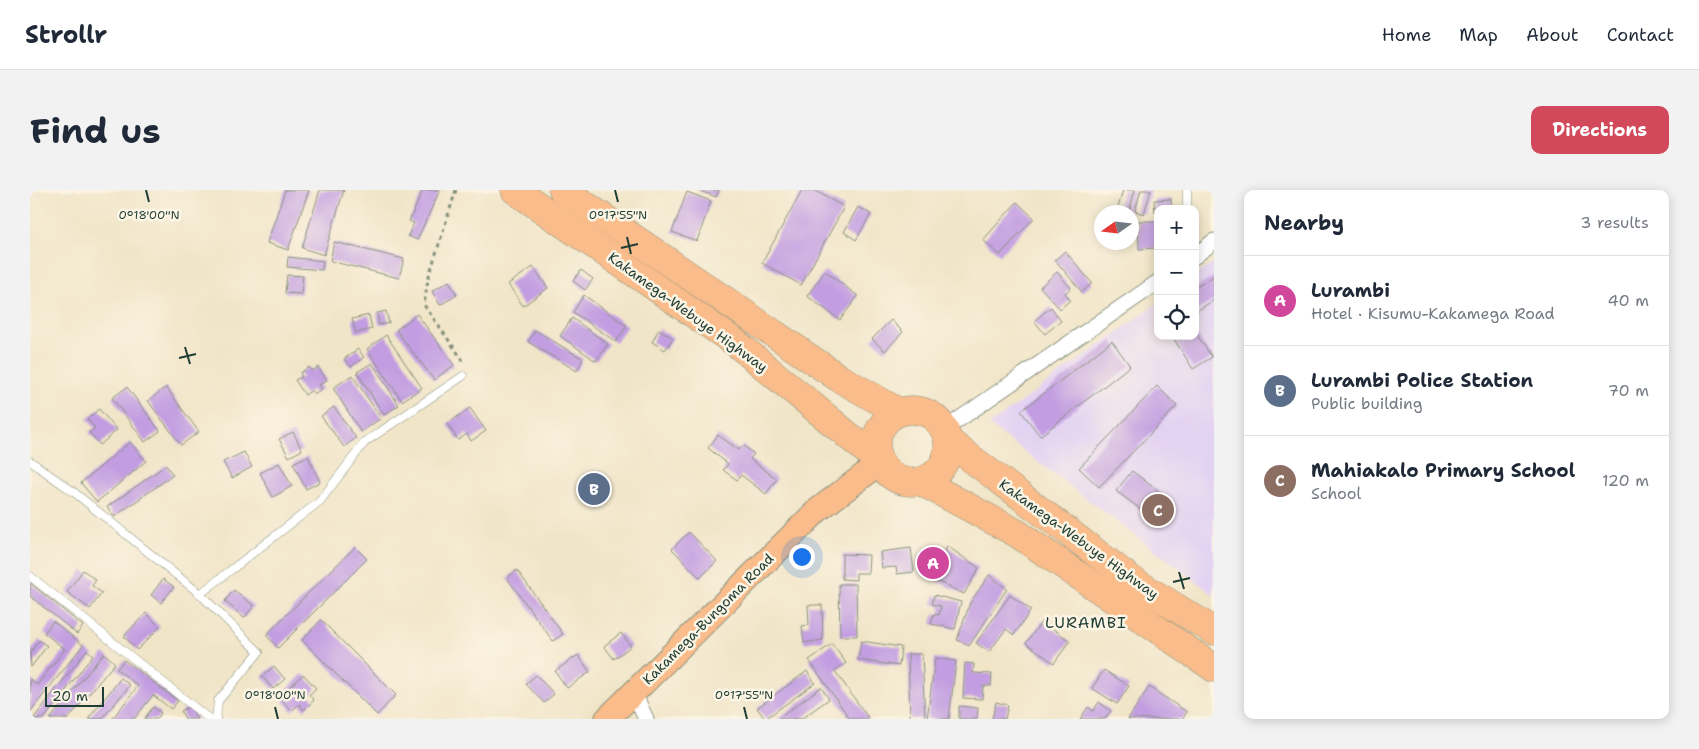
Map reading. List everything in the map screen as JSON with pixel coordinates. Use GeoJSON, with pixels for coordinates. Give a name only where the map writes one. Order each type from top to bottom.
{"type":"FeatureCollection","features":[{"type":"Feature","properties":{"kind":"highway","name":"Kakamega-Webuye Highway"},"geometry":{"type":"LineString","coordinates":[[515,190],[736,343],[879,462]]}},
{"type":"Feature","properties":{"kind":"highway","name":"Kakamega-Webuye Highway"},"geometry":{"type":"LineString","coordinates":[[572,193],[839,378],[899,412]]}},
{"type":"Feature","properties":{"kind":"highway"},"geometry":{"type":"LineString","coordinates":[[920,410],[938,420],[946,435],[946,461],[940,470],[922,482],[910,483],[898,480],[888,473],[879,462],[875,448],[881,426],[899,412],[920,410]]}},
{"type":"Feature","properties":{"kind":"highway","name":"Kakamega-Webuye Highway"},"geometry":{"type":"LineString","coordinates":[[946,435],[1132,580],[1214,631]]}},
{"type":"Feature","properties":{"kind":"highway"},"geometry":{"type":"LineString","coordinates":[[922,482],[1018,534],[1214,668]]}},
{"type":"Feature","properties":{"kind":"main road","name":"Kakamega-Bungoma Road"},"geometry":{"type":"LineString","coordinates":[[607,719],[818,510],[879,462]]}},
{"type":"Feature","properties":{"kind":"street"},"geometry":{"type":"LineString","coordinates":[[1199,252],[1214,241]]}},
{"type":"Feature","properties":{"kind":"street"},"geometry":{"type":"LineString","coordinates":[[946,435],[1154,285]]}},
{"type":"Feature","properties":{"kind":"street"},"geometry":{"type":"LineString","coordinates":[[1132,580],[1214,617]]}},
{"type":"Feature","properties":{"kind":"street"},"geometry":{"type":"LineString","coordinates":[[634,693],[646,719]]}},
{"type":"Feature","properties":{"kind":"lane"},"geometry":{"type":"LineString","coordinates":[[1187,190],[1187,205]]}},
{"type":"Feature","properties":{"kind":"lane"},"geometry":{"type":"LineString","coordinates":[[200,594],[320,501],[365,442],[463,376]]}},
{"type":"Feature","properties":{"kind":"lane"},"geometry":{"type":"LineString","coordinates":[[30,461],[75,493],[200,594],[259,652],[218,701],[216,719]]}},
{"type":"Feature","properties":{"kind":"lane"},"geometry":{"type":"LineString","coordinates":[[30,576],[210,719]]}},
{"type":"Feature","properties":{"kind":"path"},"geometry":{"type":"LineString","coordinates":[[456,190],[428,279],[424,305],[462,359],[463,376]]}},
{"type":"Feature","properties":{"kind":"shaded area"},"geometry":{"type":"Polygon","coordinates":[[[1214,263],[1214,595],[989,425],[1154,306],[1154,340],[1199,340],[1199,273],[1214,263]]]}},
{"type":"Feature","properties":{"kind":"building"},"geometry":{"type":"Polygon","coordinates":[[[285,190],[309,190],[288,250],[267,243],[285,190]]]}},
{"type":"Feature","properties":{"kind":"building"},"geometry":{"type":"Polygon","coordinates":[[[320,190],[344,190],[324,255],[302,248],[320,190]]]}},
{"type":"Feature","properties":{"kind":"building"},"geometry":{"type":"Polygon","coordinates":[[[423,190],[440,190],[417,240],[408,236],[414,223],[409,221],[423,190]]]}},
{"type":"Feature","properties":{"kind":"building"},"geometry":{"type":"Polygon","coordinates":[[[697,190],[719,190],[716,197],[697,190]]]}},
{"type":"Feature","properties":{"kind":"building"},"geometry":{"type":"Polygon","coordinates":[[[802,190],[814,190],[844,207],[801,285],[762,263],[802,190]]]}},
{"type":"Feature","properties":{"kind":"building"},"geometry":{"type":"Polygon","coordinates":[[[1123,190],[1135,190],[1131,205],[1119,205],[1123,190]]]}},
{"type":"Feature","properties":{"kind":"building"},"geometry":{"type":"Polygon","coordinates":[[[1141,190],[1151,190],[1144,214],[1139,212],[1139,205],[1137,205],[1141,190]]]}},
{"type":"Feature","properties":{"kind":"building"},"geometry":{"type":"Polygon","coordinates":[[[687,192],[711,201],[697,241],[672,232],[687,192]]]}},
{"type":"Feature","properties":{"kind":"building"},"geometry":{"type":"Polygon","coordinates":[[[1171,199],[1172,205],[1154,205],[1154,200],[1171,199]]]}},
{"type":"Feature","properties":{"kind":"building"},"geometry":{"type":"Polygon","coordinates":[[[1017,202],[1034,218],[1000,255],[983,240],[1017,202]]]}},
{"type":"Feature","properties":{"kind":"building"},"geometry":{"type":"Polygon","coordinates":[[[858,207],[871,214],[856,240],[844,232],[858,207]]]}},
{"type":"Feature","properties":{"kind":"building"},"geometry":{"type":"Polygon","coordinates":[[[1139,221],[1154,221],[1154,248],[1139,249],[1139,221]]]}},
{"type":"Feature","properties":{"kind":"building"},"geometry":{"type":"Polygon","coordinates":[[[334,242],[404,259],[399,278],[330,261],[334,242]]]}},
{"type":"Feature","properties":{"kind":"building"},"geometry":{"type":"Polygon","coordinates":[[[1065,251],[1092,283],[1082,292],[1055,260],[1065,251]]]}},
{"type":"Feature","properties":{"kind":"building"},"geometry":{"type":"Polygon","coordinates":[[[288,257],[323,261],[322,270],[287,267],[288,257]]]}},
{"type":"Feature","properties":{"kind":"building"},"geometry":{"type":"Polygon","coordinates":[[[533,267],[548,288],[523,306],[508,284],[533,267]]]}},
{"type":"Feature","properties":{"kind":"building"},"geometry":{"type":"Polygon","coordinates":[[[581,270],[593,279],[585,290],[573,281],[581,270]]]}},
{"type":"Feature","properties":{"kind":"building"},"geometry":{"type":"Polygon","coordinates":[[[825,271],[858,296],[840,320],[807,296],[825,271]]]}},
{"type":"Feature","properties":{"kind":"building"},"geometry":{"type":"Polygon","coordinates":[[[1057,272],[1071,288],[1065,293],[1070,300],[1060,309],[1040,287],[1057,272]]]}},
{"type":"Feature","properties":{"kind":"building"},"geometry":{"type":"Polygon","coordinates":[[[287,275],[303,276],[301,294],[285,293],[287,275]]]}},
{"type":"Feature","properties":{"kind":"building"},"geometry":{"type":"Polygon","coordinates":[[[1214,276],[1214,300],[1199,309],[1199,295],[1199,285],[1214,276]]]}},
{"type":"Feature","properties":{"kind":"building"},"geometry":{"type":"Polygon","coordinates":[[[449,281],[457,295],[440,305],[432,291],[449,281]]]}},
{"type":"Feature","properties":{"kind":"building"},"geometry":{"type":"Polygon","coordinates":[[[584,295],[627,326],[616,342],[573,312],[584,295]]]}},
{"type":"Feature","properties":{"kind":"building"},"geometry":{"type":"Polygon","coordinates":[[[1051,307],[1061,321],[1045,334],[1034,321],[1051,307]]]}},
{"type":"Feature","properties":{"kind":"building"},"geometry":{"type":"Polygon","coordinates":[[[386,311],[389,323],[379,325],[377,313],[386,311]]]}},
{"type":"Feature","properties":{"kind":"building"},"geometry":{"type":"Polygon","coordinates":[[[417,314],[454,365],[434,380],[396,330],[417,314]]]}},
{"type":"Feature","properties":{"kind":"building"},"geometry":{"type":"Polygon","coordinates":[[[369,315],[372,329],[356,333],[352,319],[369,315]]]}},
{"type":"Feature","properties":{"kind":"building"},"geometry":{"type":"Polygon","coordinates":[[[572,318],[608,344],[596,361],[560,336],[572,318]]]}},
{"type":"Feature","properties":{"kind":"building"},"geometry":{"type":"Polygon","coordinates":[[[891,320],[903,332],[885,351],[872,339],[891,320]]]}},
{"type":"Feature","properties":{"kind":"building"},"geometry":{"type":"Polygon","coordinates":[[[659,329],[673,338],[665,350],[652,342],[659,329]]]}},
{"type":"Feature","properties":{"kind":"building"},"geometry":{"type":"Polygon","coordinates":[[[535,330],[583,359],[577,371],[528,342],[535,330]]]}},
{"type":"Feature","properties":{"kind":"building"},"geometry":{"type":"Polygon","coordinates":[[[386,335],[422,388],[402,401],[367,349],[386,335]]]}},
{"type":"Feature","properties":{"kind":"building"},"geometry":{"type":"Polygon","coordinates":[[[1199,338],[1212,357],[1193,369],[1175,340],[1199,340],[1199,338]]]}},
{"type":"Feature","properties":{"kind":"building"},"geometry":{"type":"Polygon","coordinates":[[[1112,341],[1130,366],[1040,436],[1021,411],[1112,341]]]}},
{"type":"Feature","properties":{"kind":"building"},"geometry":{"type":"Polygon","coordinates":[[[358,349],[364,357],[351,367],[344,359],[358,349]]]}},
{"type":"Feature","properties":{"kind":"building"},"geometry":{"type":"Polygon","coordinates":[[[372,363],[399,405],[384,415],[357,372],[372,363]]]}},
{"type":"Feature","properties":{"kind":"building"},"geometry":{"type":"Polygon","coordinates":[[[309,367],[312,371],[318,367],[327,380],[319,385],[322,389],[314,394],[312,390],[305,395],[295,380],[302,377],[300,373],[309,367]]]}},
{"type":"Feature","properties":{"kind":"building"},"geometry":{"type":"Polygon","coordinates":[[[352,375],[381,418],[361,432],[333,388],[352,375]]]}},
{"type":"Feature","properties":{"kind":"building"},"geometry":{"type":"Polygon","coordinates":[[[1157,386],[1177,406],[1099,487],[1079,468],[1157,386]]]}},
{"type":"Feature","properties":{"kind":"building"},"geometry":{"type":"Polygon","coordinates":[[[127,387],[160,431],[145,442],[112,398],[127,387]]]}},
{"type":"Feature","properties":{"kind":"building"},"geometry":{"type":"Polygon","coordinates":[[[166,387],[199,432],[181,445],[148,401],[166,387]]]}},
{"type":"Feature","properties":{"kind":"building"},"geometry":{"type":"Polygon","coordinates":[[[334,407],[356,438],[344,447],[321,416],[334,407]]]}},
{"type":"Feature","properties":{"kind":"building"},"geometry":{"type":"Polygon","coordinates":[[[470,408],[486,431],[471,441],[467,434],[458,440],[447,424],[470,408]]]}},
{"type":"Feature","properties":{"kind":"building"},"geometry":{"type":"Polygon","coordinates":[[[99,409],[117,430],[100,445],[89,432],[95,428],[87,419],[99,409]]]}},
{"type":"Feature","properties":{"kind":"building"},"geometry":{"type":"Polygon","coordinates":[[[293,432],[302,450],[289,457],[279,439],[293,432]]]}},
{"type":"Feature","properties":{"kind":"building"},"geometry":{"type":"Polygon","coordinates":[[[718,435],[739,450],[743,445],[754,454],[750,459],[777,479],[766,494],[741,475],[737,480],[723,470],[728,464],[708,448],[718,435]]]}},
{"type":"Feature","properties":{"kind":"building"},"geometry":{"type":"Polygon","coordinates":[[[130,442],[146,461],[97,502],[81,483],[130,442]]]}},
{"type":"Feature","properties":{"kind":"building"},"geometry":{"type":"Polygon","coordinates":[[[244,452],[252,467],[232,478],[223,462],[244,452]]]}},
{"type":"Feature","properties":{"kind":"building"},"geometry":{"type":"Polygon","coordinates":[[[308,456],[320,482],[306,489],[293,463],[308,456]]]}},
{"type":"Feature","properties":{"kind":"building"},"geometry":{"type":"Polygon","coordinates":[[[279,463],[292,486],[273,497],[260,473],[279,463]]]}},
{"type":"Feature","properties":{"kind":"building"},"geometry":{"type":"Polygon","coordinates":[[[166,465],[173,475],[114,517],[107,507],[166,465]]]}},
{"type":"Feature","properties":{"kind":"building"},"geometry":{"type":"Polygon","coordinates":[[[1132,471],[1174,503],[1159,523],[1116,491],[1132,471]]]}},
{"type":"Feature","properties":{"kind":"building"},"geometry":{"type":"Polygon","coordinates":[[[689,532],[717,561],[700,578],[672,549],[689,532]]]}},
{"type":"Feature","properties":{"kind":"building"},"geometry":{"type":"Polygon","coordinates":[[[947,546],[979,568],[964,594],[936,581],[947,546]]]}},
{"type":"Feature","properties":{"kind":"building"},"geometry":{"type":"Polygon","coordinates":[[[355,547],[367,559],[278,648],[266,635],[355,547]]]}},
{"type":"Feature","properties":{"kind":"building"},"geometry":{"type":"Polygon","coordinates":[[[911,548],[914,572],[897,574],[896,567],[882,568],[880,552],[911,548]]]}},
{"type":"Feature","properties":{"kind":"building"},"geometry":{"type":"Polygon","coordinates":[[[842,554],[869,555],[868,573],[856,573],[856,580],[842,579],[842,554]]]}},
{"type":"Feature","properties":{"kind":"building"},"geometry":{"type":"Polygon","coordinates":[[[83,570],[96,580],[92,586],[102,593],[90,609],[67,592],[83,570]]]}},
{"type":"Feature","properties":{"kind":"building"},"geometry":{"type":"Polygon","coordinates":[[[517,570],[563,634],[553,641],[507,578],[517,570]]]}},
{"type":"Feature","properties":{"kind":"building"},"geometry":{"type":"Polygon","coordinates":[[[989,575],[1007,589],[969,646],[957,640],[970,603],[989,575]]]}},
{"type":"Feature","properties":{"kind":"building"},"geometry":{"type":"Polygon","coordinates":[[[163,579],[174,587],[161,603],[151,595],[163,579]]]}},
{"type":"Feature","properties":{"kind":"building"},"geometry":{"type":"Polygon","coordinates":[[[30,583],[83,626],[77,634],[30,596],[30,583]]]}},
{"type":"Feature","properties":{"kind":"building"},"geometry":{"type":"Polygon","coordinates":[[[839,584],[856,584],[857,636],[840,636],[839,584]]]}},
{"type":"Feature","properties":{"kind":"building"},"geometry":{"type":"Polygon","coordinates":[[[234,590],[254,606],[244,618],[225,601],[234,590]]]}},
{"type":"Feature","properties":{"kind":"building"},"geometry":{"type":"Polygon","coordinates":[[[934,595],[961,602],[955,629],[931,624],[934,614],[939,615],[941,606],[932,604],[934,595]]]}},
{"type":"Feature","properties":{"kind":"building"},"geometry":{"type":"Polygon","coordinates":[[[1010,595],[1031,610],[1014,635],[1006,629],[989,652],[976,643],[1010,595]]]}},
{"type":"Feature","properties":{"kind":"building"},"geometry":{"type":"Polygon","coordinates":[[[808,605],[822,605],[823,640],[804,643],[802,626],[809,625],[808,605]]]}},
{"type":"Feature","properties":{"kind":"building"},"geometry":{"type":"Polygon","coordinates":[[[146,613],[160,627],[137,650],[124,636],[146,613]]]}},
{"type":"Feature","properties":{"kind":"building"},"geometry":{"type":"Polygon","coordinates":[[[321,620],[396,695],[377,715],[302,640],[321,620]]]}},
{"type":"Feature","properties":{"kind":"building"},"geometry":{"type":"Polygon","coordinates":[[[53,621],[83,645],[30,712],[30,679],[37,685],[65,649],[44,633],[53,621]]]}},
{"type":"Feature","properties":{"kind":"building"},"geometry":{"type":"Polygon","coordinates":[[[1042,621],[1070,641],[1054,663],[1026,643],[1042,621]]]}},
{"type":"Feature","properties":{"kind":"building"},"geometry":{"type":"Polygon","coordinates":[[[621,633],[631,646],[614,659],[604,646],[621,633]]]}},
{"type":"Feature","properties":{"kind":"building"},"geometry":{"type":"Polygon","coordinates":[[[39,640],[47,646],[31,667],[30,653],[39,640]]]}},
{"type":"Feature","properties":{"kind":"building"},"geometry":{"type":"Polygon","coordinates":[[[861,641],[901,647],[899,666],[858,660],[861,641]]]}},
{"type":"Feature","properties":{"kind":"building"},"geometry":{"type":"Polygon","coordinates":[[[832,644],[846,663],[835,671],[869,719],[850,719],[809,660],[832,644]]]}},
{"type":"Feature","properties":{"kind":"building"},"geometry":{"type":"Polygon","coordinates":[[[87,650],[93,655],[44,719],[33,719],[87,650]]]}},
{"type":"Feature","properties":{"kind":"building"},"geometry":{"type":"Polygon","coordinates":[[[104,653],[115,663],[68,719],[50,719],[104,653]]]}},
{"type":"Feature","properties":{"kind":"building"},"geometry":{"type":"Polygon","coordinates":[[[908,654],[922,654],[925,719],[910,719],[908,654]]]}},
{"type":"Feature","properties":{"kind":"building"},"geometry":{"type":"Polygon","coordinates":[[[578,655],[590,672],[567,688],[555,671],[578,655]]]}},
{"type":"Feature","properties":{"kind":"building"},"geometry":{"type":"Polygon","coordinates":[[[935,658],[956,661],[949,719],[927,719],[935,658]]]}},
{"type":"Feature","properties":{"kind":"building"},"geometry":{"type":"Polygon","coordinates":[[[124,660],[178,701],[171,709],[153,695],[134,719],[112,719],[138,686],[117,669],[124,660]]]}},
{"type":"Feature","properties":{"kind":"building"},"geometry":{"type":"Polygon","coordinates":[[[965,663],[974,664],[973,673],[992,674],[991,686],[983,686],[982,699],[963,698],[965,663]]]}},
{"type":"Feature","properties":{"kind":"building"},"geometry":{"type":"Polygon","coordinates":[[[274,666],[285,679],[273,689],[262,676],[274,666]]]}},
{"type":"Feature","properties":{"kind":"building"},"geometry":{"type":"Polygon","coordinates":[[[1104,670],[1129,686],[1117,704],[1092,688],[1104,670]]]}},
{"type":"Feature","properties":{"kind":"building"},"geometry":{"type":"Polygon","coordinates":[[[807,671],[815,683],[765,719],[757,708],[807,671]]]}},
{"type":"Feature","properties":{"kind":"building"},"geometry":{"type":"Polygon","coordinates":[[[303,674],[316,688],[309,695],[314,700],[304,710],[299,704],[292,711],[279,697],[303,674]]]}},
{"type":"Feature","properties":{"kind":"building"},"geometry":{"type":"Polygon","coordinates":[[[536,675],[554,694],[544,703],[526,684],[536,675]]]}},
{"type":"Feature","properties":{"kind":"building"},"geometry":{"type":"Polygon","coordinates":[[[121,678],[130,685],[102,719],[88,719],[121,678]]]}},
{"type":"Feature","properties":{"kind":"building"},"geometry":{"type":"Polygon","coordinates":[[[821,687],[829,699],[801,719],[778,719],[821,687]]]}},
{"type":"Feature","properties":{"kind":"building"},"geometry":{"type":"Polygon","coordinates":[[[1149,687],[1187,712],[1182,719],[1128,719],[1149,687]]]}},
{"type":"Feature","properties":{"kind":"building"},"geometry":{"type":"Polygon","coordinates":[[[996,702],[1008,705],[1005,719],[992,719],[996,702]]]}},
{"type":"Feature","properties":{"kind":"building"},"geometry":{"type":"Polygon","coordinates":[[[1099,702],[1111,711],[1105,719],[1080,719],[1088,707],[1093,711],[1099,702]]]}},
{"type":"Feature","properties":{"kind":"building"},"geometry":{"type":"Polygon","coordinates":[[[190,706],[197,719],[185,719],[181,711],[190,706]]]}},
{"type":"Feature","properties":{"kind":"building"},"geometry":{"type":"Polygon","coordinates":[[[959,706],[978,708],[977,719],[959,719],[959,706]]]}},
{"type":"Feature","properties":{"kind":"building"},"geometry":{"type":"Polygon","coordinates":[[[153,707],[161,713],[157,719],[144,719],[153,707]]]}},
{"type":"Feature","properties":{"kind":"place","name":"Lurambi Police Station"},"geometry":{"type":"Point","coordinates":[594,489]}},
{"type":"Feature","properties":{"kind":"place","name":"Mahiakalo Primary School"},"geometry":{"type":"Point","coordinates":[1158,510]}},
{"type":"Feature","properties":{"kind":"place","name":"Lurambi"},"geometry":{"type":"Point","coordinates":[933,563]}},
{"type":"Feature","properties":{"kind":"district","name":"LURAMBI"},"geometry":{"type":"Point","coordinates":[1086,622]}}]}
